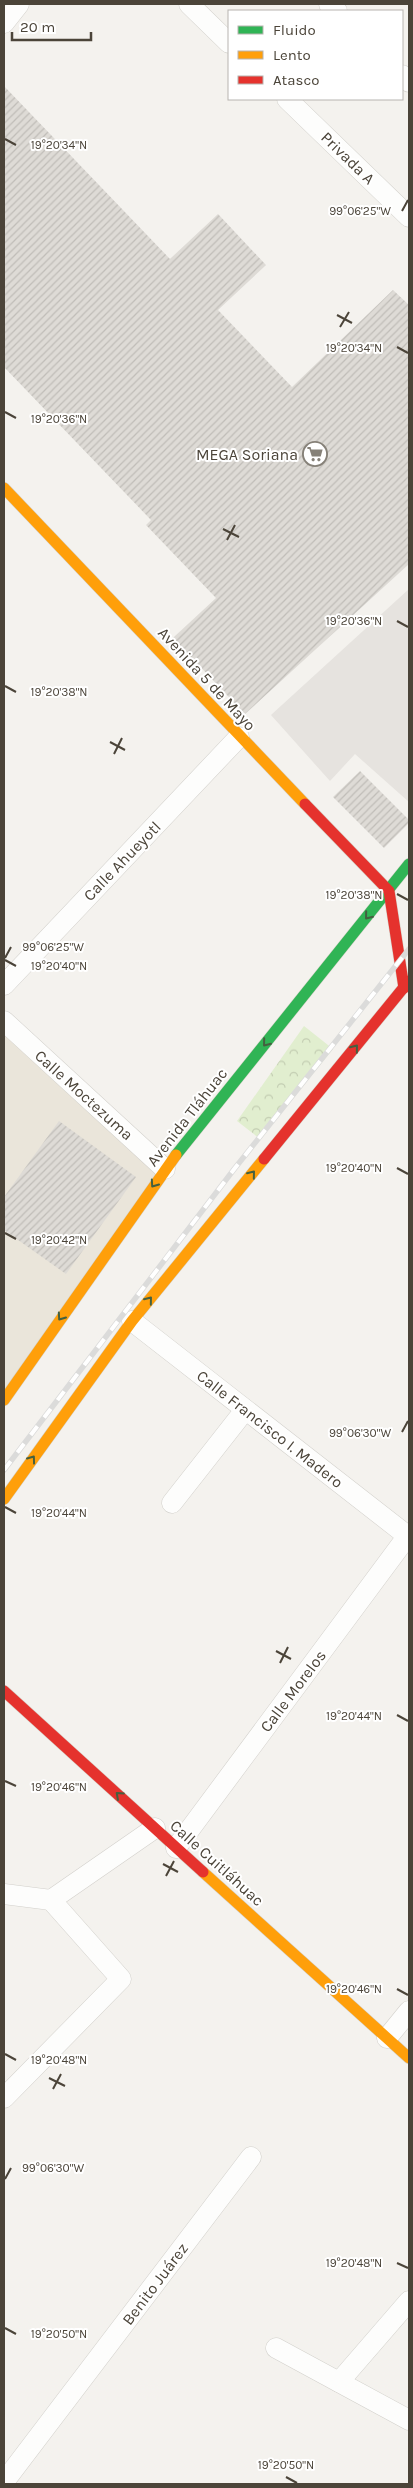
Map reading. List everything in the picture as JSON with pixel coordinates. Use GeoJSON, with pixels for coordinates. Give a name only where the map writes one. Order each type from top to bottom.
{"type":"FeatureCollection","features":[{"type":"Feature","properties":{"kind":"main road","name":"Avenida 5 de Mayo"},"geometry":{"type":"LineString","coordinates":[[4,488],[239,737],[389,891]]}},
{"type":"Feature","properties":{"kind":"main road","name":"Avenida Tláhuac"},"geometry":{"type":"LineString","coordinates":[[4,1400],[165,1168],[409,864]]}},
{"type":"Feature","properties":{"kind":"main road"},"geometry":{"type":"LineString","coordinates":[[4,1499],[132,1321],[407,987],[389,891]]}},
{"type":"Feature","properties":{"kind":"main road","name":"Calle Cuitláhuac"},"geometry":{"type":"LineString","coordinates":[[4,1691],[409,2058]]}},
{"type":"Feature","properties":{"kind":"street"},"geometry":{"type":"LineString","coordinates":[[189,4],[228,42]]}},
{"type":"Feature","properties":{"kind":"street","name":"Privada A"},"geometry":{"type":"LineString","coordinates":[[288,100],[409,217]]}},
{"type":"Feature","properties":{"kind":"street","name":"Calle Ahueyotl"},"geometry":{"type":"LineString","coordinates":[[4,985],[239,737]]}},
{"type":"Feature","properties":{"kind":"street","name":"Calle Moctezuma"},"geometry":{"type":"LineString","coordinates":[[4,1021],[165,1168]]}},
{"type":"Feature","properties":{"kind":"street","name":"Calle Francisco I. Madero"},"geometry":{"type":"LineString","coordinates":[[132,1321],[409,1536]]}},
{"type":"Feature","properties":{"kind":"street"},"geometry":{"type":"LineString","coordinates":[[172,1503],[245,1410]]}},
{"type":"Feature","properties":{"kind":"street","name":"Calle Morelos"},"geometry":{"type":"LineString","coordinates":[[176,1848],[409,1536]]}},
{"type":"Feature","properties":{"kind":"street"},"geometry":{"type":"LineString","coordinates":[[51,1900],[155,1828]]}},
{"type":"Feature","properties":{"kind":"street"},"geometry":{"type":"LineString","coordinates":[[4,1894],[51,1900],[121,1979],[4,2098]]}},
{"type":"Feature","properties":{"kind":"street"},"geometry":{"type":"LineString","coordinates":[[387,2038],[409,2012]]}},
{"type":"Feature","properties":{"kind":"street","name":"Benito Juárez"},"geometry":{"type":"LineString","coordinates":[[4,2482],[251,2157]]}},
{"type":"Feature","properties":{"kind":"street"},"geometry":{"type":"LineString","coordinates":[[339,2382],[409,2301]]}},
{"type":"Feature","properties":{"kind":"street"},"geometry":{"type":"LineString","coordinates":[[276,2348],[409,2420]]}},
{"type":"Feature","properties":{"kind":"shaded area"},"geometry":{"type":"Polygon","coordinates":[[[409,589],[409,802],[355,754],[330,781],[271,715],[409,589]]]}},
{"type":"Feature","properties":{"kind":"shaded area"},"geometry":{"type":"Polygon","coordinates":[[[4,1021],[165,1169],[4,1408],[4,1021]]]}},
{"type":"Feature","properties":{"kind":"green space"},"geometry":{"type":"Polygon","coordinates":[[[304,1026],[333,1049],[260,1139],[237,1121],[304,1026]]]}},
{"type":"Feature","properties":{"kind":"building"},"geometry":{"type":"Polygon","coordinates":[[[4,86],[170,259],[218,214],[266,265],[218,310],[292,387],[393,290],[409,305],[409,564],[245,714],[173,638],[216,598],[146,525],[151,520],[4,367],[4,86]]]}},
{"type":"Feature","properties":{"kind":"building"},"geometry":{"type":"Polygon","coordinates":[[[360,771],[409,820],[409,823],[384,848],[333,797],[360,771]]]}},
{"type":"Feature","properties":{"kind":"building"},"geometry":{"type":"Polygon","coordinates":[[[59,1121],[136,1177],[66,1274],[4,1230],[4,1197],[59,1121]]]}},
{"type":"Feature","properties":{"kind":"railway"},"geometry":{"type":"LineString","coordinates":[[4,1470],[235,1168],[409,949]]}},
{"type":"Feature","properties":{"kind":"traffic: fast"},"geometry":{"type":"LineString","coordinates":[[176,1155],[409,864]]}},
{"type":"Feature","properties":{"kind":"traffic: slow"},"geometry":{"type":"LineString","coordinates":[[4,488],[305,804]]}},
{"type":"Feature","properties":{"kind":"traffic: slow"},"geometry":{"type":"LineString","coordinates":[[4,1400],[176,1155]]}},
{"type":"Feature","properties":{"kind":"traffic: slow"},"geometry":{"type":"LineString","coordinates":[[4,1499],[132,1321],[264,1159]]}},
{"type":"Feature","properties":{"kind":"traffic: slow"},"geometry":{"type":"LineString","coordinates":[[203,1872],[409,2058]]}},
{"type":"Feature","properties":{"kind":"traffic: jam"},"geometry":{"type":"LineString","coordinates":[[305,804],[389,891],[404,988]]}},
{"type":"Feature","properties":{"kind":"traffic: jam"},"geometry":{"type":"LineString","coordinates":[[264,1159],[409,981]]}},
{"type":"Feature","properties":{"kind":"traffic: jam"},"geometry":{"type":"LineString","coordinates":[[4,1691],[203,1872]]}},
{"type":"Feature","properties":{"kind":"place","name":"MEGA Soriana"},"geometry":{"type":"Point","coordinates":[315,454]}}]}
